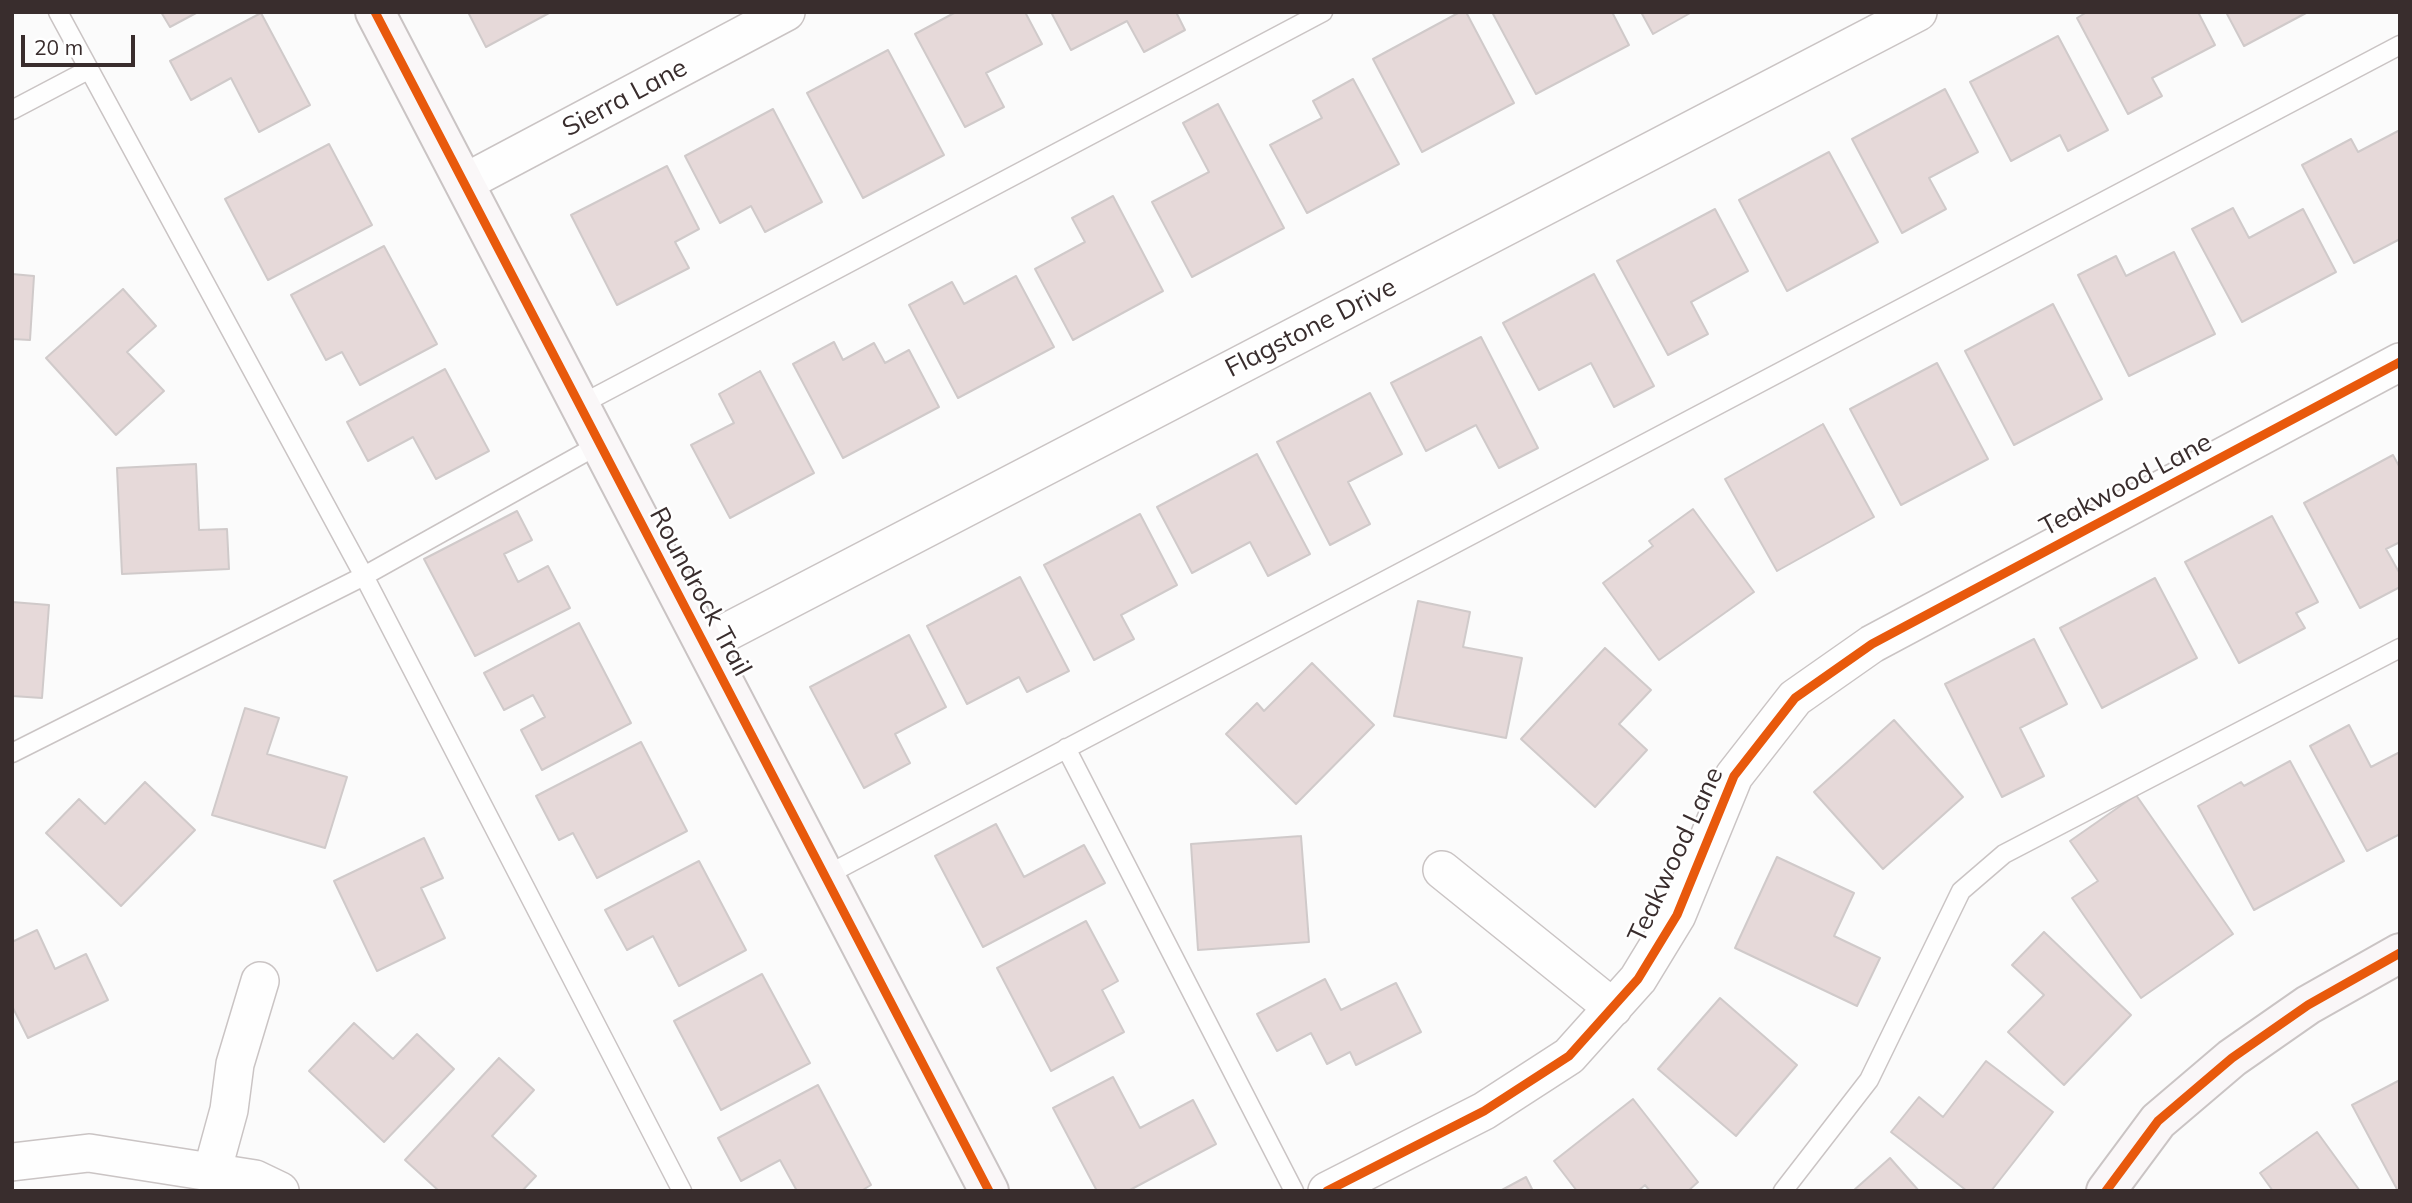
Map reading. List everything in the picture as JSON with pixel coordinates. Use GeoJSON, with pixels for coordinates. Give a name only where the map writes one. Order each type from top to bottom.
{"type":"FeatureCollection","features":[{"type":"Feature","properties":{"kind":"street","name":"Roundrock Trail"},"geometry":{"type":"LineString","coordinates":[[375,12],[989,1191]]}},
{"type":"Feature","properties":{"kind":"street","name":"Sierra Lane"},"geometry":{"type":"LineString","coordinates":[[464,183],[786,12]]}},
{"type":"Feature","properties":{"kind":"street","name":"Flagstone Drive"},"geometry":{"type":"LineString","coordinates":[[704,644],[1918,12]]}},
{"type":"Feature","properties":{"kind":"street","name":"Teakwood Lane"},"geometry":{"type":"LineString","coordinates":[[1327,1191],[1484,1111],[1569,1056],[1638,979],[1677,915],[1734,776],[1795,698],[1872,644],[2400,362]]}},
{"type":"Feature","properties":{"kind":"street"},"geometry":{"type":"LineString","coordinates":[[1442,870],[1613,1008]]}},
{"type":"Feature","properties":{"kind":"street"},"geometry":{"type":"LineString","coordinates":[[2106,1191],[2158,1121],[2232,1058],[2308,1005],[2400,953]]}},
{"type":"Feature","properties":{"kind":"street"},"geometry":{"type":"LineString","coordinates":[[212,1171],[229,1110],[235,1064],[260,981]]}},
{"type":"Feature","properties":{"kind":"street"},"geometry":{"type":"LineString","coordinates":[[12,1162],[89,1153],[255,1179],[280,1191]]}},
{"type":"Feature","properties":{"kind":"lane"},"geometry":{"type":"LineString","coordinates":[[58,12],[364,576],[682,1191]]}},
{"type":"Feature","properties":{"kind":"lane"},"geometry":{"type":"LineString","coordinates":[[580,405],[1323,12]]}},
{"type":"Feature","properties":{"kind":"lane"},"geometry":{"type":"LineString","coordinates":[[825,876],[2400,45]]}},
{"type":"Feature","properties":{"kind":"lane"},"geometry":{"type":"LineString","coordinates":[[12,110],[88,70]]}},
{"type":"Feature","properties":{"kind":"lane"},"geometry":{"type":"LineString","coordinates":[[12,753],[364,576],[600,444]]}},
{"type":"Feature","properties":{"kind":"lane"},"geometry":{"type":"LineString","coordinates":[[1783,1191],[1869,1080],[1961,891],[2004,854],[2400,648]]}},
{"type":"Feature","properties":{"kind":"lane"},"geometry":{"type":"LineString","coordinates":[[1066,748],[1294,1191]]}},
{"type":"Feature","properties":{"kind":"building"},"geometry":{"type":"Polygon","coordinates":[[[161,12],[198,12],[170,27],[161,12]]]}},
{"type":"Feature","properties":{"kind":"building"},"geometry":{"type":"Polygon","coordinates":[[[468,12],[551,12],[486,47],[468,12]]]}},
{"type":"Feature","properties":{"kind":"building"},"geometry":{"type":"Polygon","coordinates":[[[956,12],[1025,12],[1042,44],[986,73],[1004,107],[965,127],[915,34],[956,12]]]}},
{"type":"Feature","properties":{"kind":"building"},"geometry":{"type":"Polygon","coordinates":[[[1051,12],[1176,12],[1185,30],[1144,52],[1127,21],[1071,50],[1051,12]]]}},
{"type":"Feature","properties":{"kind":"building"},"geometry":{"type":"Polygon","coordinates":[[[1460,12],[1466,12],[1514,103],[1422,152],[1373,59],[1460,12]]]}},
{"type":"Feature","properties":{"kind":"building"},"geometry":{"type":"Polygon","coordinates":[[[1492,12],[1612,12],[1629,45],[1536,94],[1492,12]]]}},
{"type":"Feature","properties":{"kind":"building"},"geometry":{"type":"Polygon","coordinates":[[[1641,12],[1692,12],[1653,34],[1641,12]]]}},
{"type":"Feature","properties":{"kind":"building"},"geometry":{"type":"Polygon","coordinates":[[[2087,12],[2198,12],[2215,45],[2152,78],[2162,96],[2128,114],[2077,18],[2087,12]]]}},
{"type":"Feature","properties":{"kind":"building"},"geometry":{"type":"Polygon","coordinates":[[[2226,12],[2308,12],[2244,46],[2226,12]]]}},
{"type":"Feature","properties":{"kind":"building"},"geometry":{"type":"Polygon","coordinates":[[[261,13],[310,105],[259,132],[231,78],[191,100],[170,61],[261,13]]]}},
{"type":"Feature","properties":{"kind":"building"},"geometry":{"type":"Polygon","coordinates":[[[2058,36],[2108,130],[2068,151],[2060,135],[2011,161],[1970,82],[2058,36]]]}},
{"type":"Feature","properties":{"kind":"building"},"geometry":{"type":"Polygon","coordinates":[[[888,50],[944,155],[863,198],[807,93],[888,50]]]}},
{"type":"Feature","properties":{"kind":"building"},"geometry":{"type":"Polygon","coordinates":[[[1353,79],[1399,164],[1307,213],[1270,145],[1322,118],[1313,101],[1353,79]]]}},
{"type":"Feature","properties":{"kind":"building"},"geometry":{"type":"Polygon","coordinates":[[[1945,89],[1978,152],[1929,178],[1946,209],[1902,233],[1852,139],[1945,89]]]}},
{"type":"Feature","properties":{"kind":"building"},"geometry":{"type":"Polygon","coordinates":[[[1218,104],[1284,228],[1192,277],[1152,202],[1209,172],[1183,123],[1218,104]]]}},
{"type":"Feature","properties":{"kind":"building"},"geometry":{"type":"Polygon","coordinates":[[[773,109],[822,202],[765,232],[751,206],[720,223],[685,156],[773,109]]]}},
{"type":"Feature","properties":{"kind":"building"},"geometry":{"type":"Polygon","coordinates":[[[2400,130],[2400,239],[2354,263],[2302,165],[2351,139],[2358,152],[2400,130]]]}},
{"type":"Feature","properties":{"kind":"building"},"geometry":{"type":"Polygon","coordinates":[[[329,144],[372,225],[268,280],[225,199],[329,144]]]}},
{"type":"Feature","properties":{"kind":"building"},"geometry":{"type":"Polygon","coordinates":[[[1829,152],[1878,242],[1787,291],[1739,200],[1829,152]]]}},
{"type":"Feature","properties":{"kind":"building"},"geometry":{"type":"Polygon","coordinates":[[[667,166],[699,229],[675,242],[689,268],[617,305],[571,215],[667,166]]]}},
{"type":"Feature","properties":{"kind":"building"},"geometry":{"type":"Polygon","coordinates":[[[1113,196],[1163,291],[1073,340],[1035,269],[1085,242],[1072,218],[1113,196]]]}},
{"type":"Feature","properties":{"kind":"building"},"geometry":{"type":"Polygon","coordinates":[[[2233,208],[2249,238],[2303,209],[2336,272],[2242,322],[2192,229],[2233,208]]]}},
{"type":"Feature","properties":{"kind":"building"},"geometry":{"type":"Polygon","coordinates":[[[1715,209],[1748,271],[1691,302],[1708,334],[1668,355],[1617,261],[1715,209]]]}},
{"type":"Feature","properties":{"kind":"building"},"geometry":{"type":"Polygon","coordinates":[[[384,246],[437,344],[360,385],[342,352],[326,360],[291,295],[384,246]]]}},
{"type":"Feature","properties":{"kind":"building"},"geometry":{"type":"Polygon","coordinates":[[[2174,252],[2215,334],[2129,376],[2078,275],[2116,256],[2126,276],[2174,252]]]}},
{"type":"Feature","properties":{"kind":"building"},"geometry":{"type":"Polygon","coordinates":[[[12,274],[34,276],[30,340],[12,339],[12,274]]]}},
{"type":"Feature","properties":{"kind":"building"},"geometry":{"type":"Polygon","coordinates":[[[1594,274],[1654,386],[1614,407],[1591,363],[1539,390],[1503,323],[1594,274]]]}},
{"type":"Feature","properties":{"kind":"building"},"geometry":{"type":"Polygon","coordinates":[[[1016,276],[1054,347],[958,398],[909,305],[952,282],[964,304],[1016,276]]]}},
{"type":"Feature","properties":{"kind":"building"},"geometry":{"type":"Polygon","coordinates":[[[123,289],[156,326],[127,352],[164,391],[116,435],[46,358],[123,289]]]}},
{"type":"Feature","properties":{"kind":"building"},"geometry":{"type":"Polygon","coordinates":[[[2053,304],[2102,399],[2014,445],[1965,351],[2053,304]]]}},
{"type":"Feature","properties":{"kind":"building"},"geometry":{"type":"Polygon","coordinates":[[[1481,337],[1538,448],[1499,468],[1476,425],[1426,451],[1391,383],[1481,337]]]}},
{"type":"Feature","properties":{"kind":"building"},"geometry":{"type":"Polygon","coordinates":[[[834,342],[843,360],[874,343],[885,363],[909,350],[939,407],[843,458],[793,364],[834,342]]]}},
{"type":"Feature","properties":{"kind":"building"},"geometry":{"type":"Polygon","coordinates":[[[1937,363],[1988,459],[1901,505],[1850,409],[1937,363]]]}},
{"type":"Feature","properties":{"kind":"building"},"geometry":{"type":"Polygon","coordinates":[[[445,369],[489,451],[436,479],[413,437],[368,461],[347,422],[445,369]]]}},
{"type":"Feature","properties":{"kind":"building"},"geometry":{"type":"Polygon","coordinates":[[[760,371],[814,473],[730,518],[691,445],[734,423],[719,394],[760,371]]]}},
{"type":"Feature","properties":{"kind":"building"},"geometry":{"type":"Polygon","coordinates":[[[1370,393],[1402,454],[1348,482],[1370,524],[1330,545],[1277,442],[1370,393]]]}},
{"type":"Feature","properties":{"kind":"building"},"geometry":{"type":"Polygon","coordinates":[[[1823,424],[1874,517],[1777,571],[1725,479],[1823,424]]]}},
{"type":"Feature","properties":{"kind":"building"},"geometry":{"type":"Polygon","coordinates":[[[1257,454],[1310,554],[1268,576],[1250,542],[1192,573],[1157,507],[1257,454]]]}},
{"type":"Feature","properties":{"kind":"building"},"geometry":{"type":"Polygon","coordinates":[[[2393,455],[2400,468],[2400,542],[2386,549],[2400,574],[2400,587],[2360,608],[2304,503],[2393,455]]]}},
{"type":"Feature","properties":{"kind":"building"},"geometry":{"type":"Polygon","coordinates":[[[196,464],[199,530],[227,529],[229,569],[122,574],[117,468],[196,464]]]}},
{"type":"Feature","properties":{"kind":"building"},"geometry":{"type":"Polygon","coordinates":[[[1693,509],[1754,592],[1659,660],[1603,583],[1653,546],[1649,541],[1693,509]]]}},
{"type":"Feature","properties":{"kind":"building"},"geometry":{"type":"Polygon","coordinates":[[[517,511],[532,540],[504,554],[518,582],[548,566],[570,608],[475,656],[424,559],[517,511]]]}},
{"type":"Feature","properties":{"kind":"building"},"geometry":{"type":"Polygon","coordinates":[[[1140,514],[1177,585],[1121,615],[1134,639],[1094,660],[1044,565],[1140,514]]]}},
{"type":"Feature","properties":{"kind":"building"},"geometry":{"type":"Polygon","coordinates":[[[2272,516],[2318,602],[2296,613],[2305,628],[2239,663],[2185,562],[2272,516]]]}},
{"type":"Feature","properties":{"kind":"building"},"geometry":{"type":"Polygon","coordinates":[[[1020,577],[1069,671],[1027,692],[1019,677],[967,704],[927,626],[1020,577]]]}},
{"type":"Feature","properties":{"kind":"building"},"geometry":{"type":"Polygon","coordinates":[[[2155,578],[2197,658],[2102,708],[2060,628],[2155,578]]]}},
{"type":"Feature","properties":{"kind":"building"},"geometry":{"type":"Polygon","coordinates":[[[1418,601],[1470,612],[1463,647],[1522,658],[1506,738],[1394,716],[1418,601]]]}},
{"type":"Feature","properties":{"kind":"building"},"geometry":{"type":"Polygon","coordinates":[[[12,602],[49,605],[42,698],[12,696],[12,602]]]}},
{"type":"Feature","properties":{"kind":"building"},"geometry":{"type":"Polygon","coordinates":[[[579,623],[631,723],[542,770],[521,730],[545,717],[533,695],[504,710],[484,673],[579,623]]]}},
{"type":"Feature","properties":{"kind":"building"},"geometry":{"type":"Polygon","coordinates":[[[909,635],[946,707],[895,734],[910,763],[864,788],[810,687],[909,635]]]}},
{"type":"Feature","properties":{"kind":"building"},"geometry":{"type":"Polygon","coordinates":[[[2034,639],[2067,704],[2020,728],[2044,776],[2002,797],[1945,684],[2034,639]]]}},
{"type":"Feature","properties":{"kind":"building"},"geometry":{"type":"Polygon","coordinates":[[[1605,648],[1651,690],[1619,724],[1647,750],[1595,807],[1521,739],[1605,648]]]}},
{"type":"Feature","properties":{"kind":"building"},"geometry":{"type":"Polygon","coordinates":[[[1312,663],[1374,725],[1296,804],[1226,734],[1257,703],[1264,711],[1312,663]]]}},
{"type":"Feature","properties":{"kind":"building"},"geometry":{"type":"Polygon","coordinates":[[[245,708],[279,718],[267,754],[347,777],[325,848],[212,815],[245,708]]]}},
{"type":"Feature","properties":{"kind":"building"},"geometry":{"type":"Polygon","coordinates":[[[1894,720],[1963,797],[1883,869],[1814,792],[1894,720]]]}},
{"type":"Feature","properties":{"kind":"building"},"geometry":{"type":"Polygon","coordinates":[[[2349,725],[2371,767],[2400,752],[2400,834],[2367,851],[2310,746],[2349,725]]]}},
{"type":"Feature","properties":{"kind":"building"},"geometry":{"type":"Polygon","coordinates":[[[641,742],[687,831],[597,878],[573,833],[559,840],[536,796],[641,742]]]}},
{"type":"Feature","properties":{"kind":"building"},"geometry":{"type":"Polygon","coordinates":[[[2290,761],[2344,861],[2254,910],[2198,806],[2241,782],[2244,786],[2290,761]]]}},
{"type":"Feature","properties":{"kind":"building"},"geometry":{"type":"Polygon","coordinates":[[[145,782],[195,830],[121,906],[46,833],[79,799],[105,824],[145,782]]]}},
{"type":"Feature","properties":{"kind":"building"},"geometry":{"type":"Polygon","coordinates":[[[2136,795],[2233,934],[2141,998],[2072,898],[2098,881],[2070,841],[2136,795]]]}},
{"type":"Feature","properties":{"kind":"building"},"geometry":{"type":"Polygon","coordinates":[[[996,824],[1024,877],[1084,845],[1105,883],[983,947],[935,856],[996,824]]]}},
{"type":"Feature","properties":{"kind":"building"},"geometry":{"type":"Polygon","coordinates":[[[1301,836],[1309,942],[1198,950],[1191,844],[1301,836]]]}},
{"type":"Feature","properties":{"kind":"building"},"geometry":{"type":"Polygon","coordinates":[[[424,838],[443,878],[421,888],[445,938],[377,971],[334,881],[424,838]]]}},
{"type":"Feature","properties":{"kind":"building"},"geometry":{"type":"Polygon","coordinates":[[[1777,857],[1854,893],[1834,936],[1880,958],[1857,1006],[1735,948],[1777,857]]]}},
{"type":"Feature","properties":{"kind":"building"},"geometry":{"type":"Polygon","coordinates":[[[699,861],[746,950],[679,986],[653,936],[627,950],[605,910],[699,861]]]}},
{"type":"Feature","properties":{"kind":"building"},"geometry":{"type":"Polygon","coordinates":[[[1086,921],[1118,981],[1102,990],[1124,1032],[1051,1071],[997,968],[1086,921]]]}},
{"type":"Feature","properties":{"kind":"building"},"geometry":{"type":"Polygon","coordinates":[[[37,930],[55,969],[86,954],[108,1000],[28,1038],[12,1006],[12,942],[37,930]]]}},
{"type":"Feature","properties":{"kind":"building"},"geometry":{"type":"Polygon","coordinates":[[[2044,932],[2131,1015],[2064,1085],[2008,1032],[2044,995],[2012,965],[2044,932]]]}},
{"type":"Feature","properties":{"kind":"building"},"geometry":{"type":"Polygon","coordinates":[[[762,974],[810,1063],[721,1110],[674,1021],[762,974]]]}},
{"type":"Feature","properties":{"kind":"building"},"geometry":{"type":"Polygon","coordinates":[[[1325,979],[1341,1010],[1396,983],[1421,1032],[1356,1065],[1350,1052],[1327,1064],[1311,1033],[1277,1051],[1257,1014],[1325,979]]]}},
{"type":"Feature","properties":{"kind":"building"},"geometry":{"type":"Polygon","coordinates":[[[1720,998],[1797,1065],[1736,1136],[1658,1069],[1720,998]]]}},
{"type":"Feature","properties":{"kind":"building"},"geometry":{"type":"Polygon","coordinates":[[[354,1023],[393,1059],[417,1034],[454,1069],[384,1142],[309,1071],[354,1023]]]}},
{"type":"Feature","properties":{"kind":"building"},"geometry":{"type":"Polygon","coordinates":[[[499,1058],[534,1090],[492,1136],[536,1176],[522,1191],[439,1191],[405,1160],[499,1058]]]}},
{"type":"Feature","properties":{"kind":"building"},"geometry":{"type":"Polygon","coordinates":[[[1986,1061],[2053,1112],[1991,1191],[1967,1191],[1891,1132],[1919,1097],[1943,1117],[1986,1061]]]}},
{"type":"Feature","properties":{"kind":"building"},"geometry":{"type":"Polygon","coordinates":[[[1113,1077],[1140,1128],[1193,1100],[1216,1144],[1128,1191],[1097,1191],[1053,1108],[1113,1077]]]}},
{"type":"Feature","properties":{"kind":"building"},"geometry":{"type":"Polygon","coordinates":[[[2400,1080],[2400,1191],[2398,1191],[2352,1105],[2400,1080]]]}},
{"type":"Feature","properties":{"kind":"building"},"geometry":{"type":"Polygon","coordinates":[[[818,1085],[871,1185],[861,1191],[797,1191],[780,1160],[741,1181],[718,1138],[818,1085]]]}},
{"type":"Feature","properties":{"kind":"building"},"geometry":{"type":"Polygon","coordinates":[[[1633,1099],[1698,1182],[1688,1191],[1650,1191],[1645,1185],[1638,1191],[1577,1191],[1554,1161],[1633,1099]]]}},
{"type":"Feature","properties":{"kind":"building"},"geometry":{"type":"Polygon","coordinates":[[[2317,1132],[2360,1191],[2273,1191],[2260,1173],[2317,1132]]]}},
{"type":"Feature","properties":{"kind":"building"},"geometry":{"type":"Polygon","coordinates":[[[1890,1158],[1919,1191],[1853,1191],[1890,1158]]]}},
{"type":"Feature","properties":{"kind":"building"},"geometry":{"type":"Polygon","coordinates":[[[1526,1177],[1533,1191],[1500,1191],[1526,1177]]]}},
{"type":"Feature","properties":{"kind":"cycle path"},"geometry":{"type":"LineString","coordinates":[[375,12],[989,1191]]}},
{"type":"Feature","properties":{"kind":"cycle path"},"geometry":{"type":"LineString","coordinates":[[1327,1191],[1484,1111],[1569,1056],[1638,979],[1677,915],[1734,776],[1795,698],[1872,644],[2400,362]]}},
{"type":"Feature","properties":{"kind":"cycle path"},"geometry":{"type":"LineString","coordinates":[[2106,1191],[2158,1121],[2232,1058],[2308,1005],[2400,953]]}}]}
